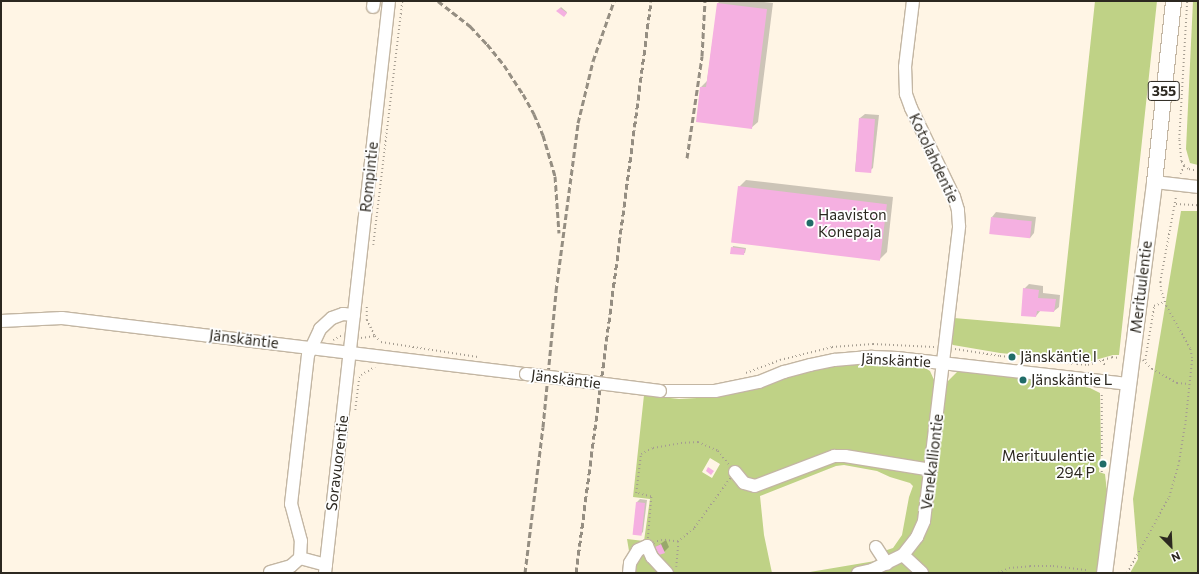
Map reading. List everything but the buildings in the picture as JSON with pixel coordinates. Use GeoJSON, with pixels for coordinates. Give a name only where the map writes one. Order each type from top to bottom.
{"type":"FeatureCollection","features":[{"type":"Feature","properties":{"kind":"main road","name":"Merituulentie"},"geometry":{"type":"LineString","coordinates":[[1104,573],[1154,182],[1173,1]]}},
{"type":"Feature","properties":{"kind":"street","name":"Rompintie"},"geometry":{"type":"LineString","coordinates":[[350,352],[389,1]]}},
{"type":"Feature","properties":{"kind":"street","name":"Kotolahdentie"},"geometry":{"type":"LineString","coordinates":[[913,1],[905,67],[906,94],[911,108],[954,197],[958,210],[959,226],[943,363]]}},
{"type":"Feature","properties":{"kind":"street"},"geometry":{"type":"LineString","coordinates":[[1154,182],[1198,187]]}},
{"type":"Feature","properties":{"kind":"street"},"geometry":{"type":"LineString","coordinates":[[270,572],[291,566],[300,558],[301,541],[291,504],[308,355],[320,328],[332,318],[343,314],[354,315]]}},
{"type":"Feature","properties":{"kind":"street","name":"Jänskäntie"},"geometry":{"type":"LineString","coordinates":[[1,321],[62,318],[311,347],[660,391],[697,393],[734,388],[804,366],[840,359],[872,357],[943,363],[1128,384]]}},
{"type":"Feature","properties":{"kind":"street","name":"Soravuorentie"},"geometry":{"type":"LineString","coordinates":[[325,569],[350,352]]}},
{"type":"Feature","properties":{"kind":"street","name":"Venekalliontie"},"geometry":{"type":"LineString","coordinates":[[858,573],[887,564],[903,555],[917,537],[924,521],[943,363]]}},
{"type":"Feature","properties":{"kind":"street"},"geometry":{"type":"LineString","coordinates":[[735,472],[744,483],[755,486],[834,456],[845,456],[931,470]]}},
{"type":"Feature","properties":{"kind":"street"},"geometry":{"type":"LineString","coordinates":[[629,573],[630,563],[638,550],[647,546],[652,557],[667,573]]}},
{"type":"Feature","properties":{"kind":"street"},"geometry":{"type":"LineString","coordinates":[[876,547],[887,564]]}},
{"type":"Feature","properties":{"kind":"street"},"geometry":{"type":"LineString","coordinates":[[903,555],[922,573]]}},
{"type":"Feature","properties":{"kind":"street"},"geometry":{"type":"LineString","coordinates":[[300,558],[325,569]]}},
{"type":"Feature","properties":{"kind":"path"},"geometry":{"type":"LineString","coordinates":[[373,247],[402,1]]}},
{"type":"Feature","properties":{"kind":"path"},"geometry":{"type":"LineString","coordinates":[[1187,1],[1179,139],[1181,161],[1189,170],[1198,171]]}},
{"type":"Feature","properties":{"kind":"path"},"geometry":{"type":"LineString","coordinates":[[1180,171],[1184,166]]}},
{"type":"Feature","properties":{"kind":"path"},"geometry":{"type":"LineString","coordinates":[[1127,573],[1163,509],[1174,483],[1185,425],[1192,358],[1190,348],[1164,302],[1160,282],[1176,199]]}},
{"type":"Feature","properties":{"kind":"path"},"geometry":{"type":"LineString","coordinates":[[1175,204],[1198,205]]}},
{"type":"Feature","properties":{"kind":"path"},"geometry":{"type":"LineString","coordinates":[[1164,302],[1154,306],[1145,360],[1152,369],[1177,383],[1189,384]]}},
{"type":"Feature","properties":{"kind":"path"},"geometry":{"type":"LineString","coordinates":[[367,303],[367,320],[375,336],[381,342],[480,357]]}},
{"type":"Feature","properties":{"kind":"path"},"geometry":{"type":"LineString","coordinates":[[351,337],[365,339],[375,336]]}},
{"type":"Feature","properties":{"kind":"path"},"geometry":{"type":"LineString","coordinates":[[355,412],[359,378],[361,375],[375,367],[379,356],[381,342]]}},
{"type":"Feature","properties":{"kind":"path"},"geometry":{"type":"LineString","coordinates":[[1103,360],[1105,366]]}},
{"type":"Feature","properties":{"kind":"path"},"geometry":{"type":"LineString","coordinates":[[1102,395],[1104,459],[1102,474]]}},
{"type":"Feature","properties":{"kind":"path"},"geometry":{"type":"LineString","coordinates":[[675,573],[678,542],[694,529],[735,472],[718,451],[698,442],[681,443],[653,448],[641,454],[636,493],[651,497],[647,546],[662,540],[678,542]]}},
{"type":"Feature","properties":{"kind":"path"},"geometry":{"type":"LineString","coordinates":[[998,573],[1009,568],[1030,566],[1053,566],[1088,570]]}},
{"type":"Feature","properties":{"kind":"green space"},"geometry":{"type":"Polygon","coordinates":[[[1095,1],[1157,1],[1119,355],[1113,355],[1088,362],[1000,353],[953,345],[951,343],[954,318],[1060,327],[1095,1]]]}},
{"type":"Feature","properties":{"kind":"green space"},"geometry":{"type":"Polygon","coordinates":[[[1193,1],[1198,1],[1198,165],[1190,163],[1186,149],[1193,1]]]}},
{"type":"Feature","properties":{"kind":"green space"},"geometry":{"type":"Polygon","coordinates":[[[1181,211],[1198,211],[1198,573],[1130,573],[1138,559],[1133,499],[1181,211]]]}},
{"type":"Feature","properties":{"kind":"green space"},"geometry":{"type":"Polygon","coordinates":[[[859,363],[910,364],[930,371],[935,382],[946,383],[957,372],[963,371],[1043,379],[1090,388],[1100,393],[1101,453],[1099,472],[1105,474],[1107,492],[1097,573],[804,573],[875,561],[884,551],[893,548],[902,535],[909,497],[913,486],[910,483],[877,471],[844,465],[836,466],[760,496],[764,535],[772,573],[626,573],[629,551],[627,539],[644,541],[650,499],[633,497],[644,395],[679,399],[715,397],[760,387],[809,370],[859,363]],[[710,458],[702,472],[712,478],[720,464],[710,458]]]}},
{"type":"Feature","properties":{"kind":"railway"},"geometry":{"type":"LineString","coordinates":[[438,1],[470,26],[487,44],[504,65],[534,114],[543,135],[555,176],[559,233]]}},
{"type":"Feature","properties":{"kind":"railway"},"geometry":{"type":"LineString","coordinates":[[525,573],[543,427],[556,291],[578,123],[593,61],[614,1]]}},
{"type":"Feature","properties":{"kind":"railway"},"geometry":{"type":"LineString","coordinates":[[576,573],[651,1]]}},
{"type":"Feature","properties":{"kind":"railway"},"geometry":{"type":"LineString","coordinates":[[687,158],[702,56],[705,1]]}},
{"type":"Feature","properties":{"kind":"place","name":"Haaviston Konepaja"},"geometry":{"type":"Point","coordinates":[810,223]}},
{"type":"Feature","properties":{"kind":"place","name":"Jänskäntie I"},"geometry":{"type":"Point","coordinates":[1012,357]}},
{"type":"Feature","properties":{"kind":"place","name":"Jänskäntie L"},"geometry":{"type":"Point","coordinates":[1023,380]}},
{"type":"Feature","properties":{"kind":"place","name":"Merituulentie 294 P"},"geometry":{"type":"Point","coordinates":[1103,464]}}]}
